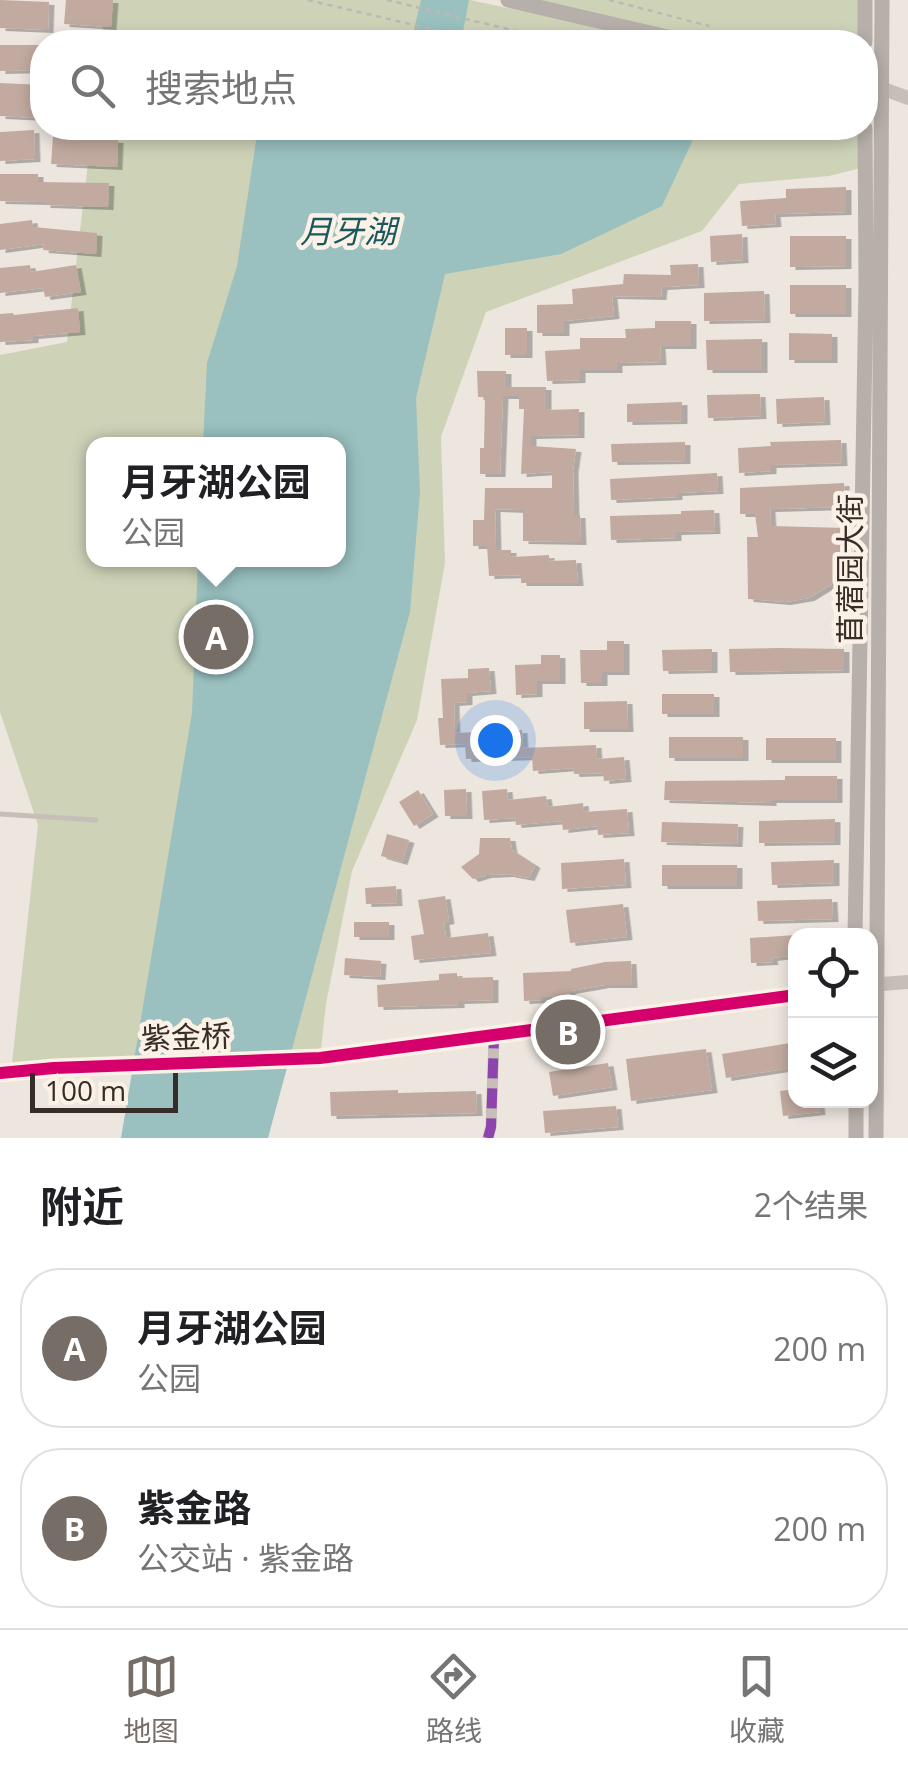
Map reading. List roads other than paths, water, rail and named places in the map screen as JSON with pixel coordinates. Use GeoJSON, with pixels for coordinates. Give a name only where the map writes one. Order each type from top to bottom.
{"type":"FeatureCollection","features":[{"type":"Feature","properties":{"kind":"main road"},"geometry":{"type":"LineString","coordinates":[[508,0],[637,30]]}},
{"type":"Feature","properties":{"kind":"main road"},"geometry":{"type":"LineString","coordinates":[[864,30],[865,0]]}},
{"type":"Feature","properties":{"kind":"main road","name":"苜蓿园大街"},"geometry":{"type":"LineString","coordinates":[[878,38],[882,0]]}},
{"type":"Feature","properties":{"kind":"main road","name":"苜蓿园大街"},"geometry":{"type":"LineString","coordinates":[[855,928],[866,286],[864,140]]}},
{"type":"Feature","properties":{"kind":"main road","name":"苜蓿园大街"},"geometry":{"type":"LineString","coordinates":[[873,140],[873,928]]}},
{"type":"Feature","properties":{"kind":"main road","name":"苜蓿园大街"},"geometry":{"type":"LineString","coordinates":[[874,1018],[876,1138]]}},
{"type":"Feature","properties":{"kind":"main road"},"geometry":{"type":"LineString","coordinates":[[856,1108],[856,1138]]}},
{"type":"Feature","properties":{"kind":"street"},"geometry":{"type":"LineString","coordinates":[[878,88],[908,98]]}},
{"type":"Feature","properties":{"kind":"street"},"geometry":{"type":"LineString","coordinates":[[878,985],[908,982]]}},
{"type":"Feature","properties":{"kind":"street","name":"紫金桥"},"geometry":{"type":"LineString","coordinates":[[0,1073],[320,1058],[788,996]]}},
{"type":"Feature","properties":{"kind":"street"},"geometry":{"type":"LineString","coordinates":[[488,1138],[494,1036]]}},
{"type":"Feature","properties":{"kind":"lane"},"geometry":{"type":"LineString","coordinates":[[0,814],[96,820]]}},
{"type":"Feature","properties":{"kind":"water"},"geometry":{"type":"Polygon","coordinates":[[[421,0],[469,0],[463,30],[414,30],[421,0]]]}},
{"type":"Feature","properties":{"kind":"water","name":"月牙湖"},"geometry":{"type":"Polygon","coordinates":[[[256,140],[693,140],[662,206],[561,254],[445,274],[416,398],[420,492],[410,612],[268,1138],[121,1138],[192,713],[198,567],[346,567],[346,437],[203,437],[207,363],[237,266],[256,140]]]}},
{"type":"Feature","properties":{"kind":"place","name":"月牙湖公园"},"geometry":{"type":"Point","coordinates":[216,637]}},
{"type":"Feature","properties":{"kind":"place","name":"紫金路"},"geometry":{"type":"Point","coordinates":[568,1032]}}]}
